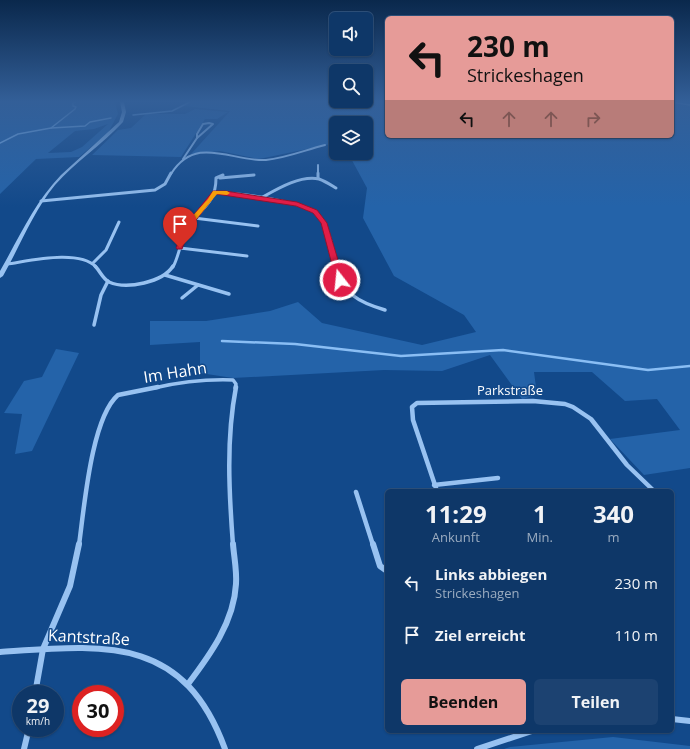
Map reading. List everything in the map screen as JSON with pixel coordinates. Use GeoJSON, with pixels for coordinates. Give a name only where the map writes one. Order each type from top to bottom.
{"type":"FeatureCollection","features":[{"type":"Feature","properties":{"kind":"street"},"geometry":{"type":"LineString","coordinates":[[0,276],[18,238],[41,201],[68,170],[104,137]]}},
{"type":"Feature","properties":{"kind":"street"},"geometry":{"type":"LineString","coordinates":[[41,201],[155,190],[162,187],[172,169],[183,159],[197,138]]}},
{"type":"Feature","properties":{"kind":"street"},"geometry":{"type":"LineString","coordinates":[[183,159],[198,154],[217,152],[250,160],[262,160],[325,145]]}},
{"type":"Feature","properties":{"kind":"street"},"geometry":{"type":"LineString","coordinates":[[318,165],[318,178]]}},
{"type":"Feature","properties":{"kind":"street"},"geometry":{"type":"LineString","coordinates":[[216,178],[223,175]]}},
{"type":"Feature","properties":{"kind":"street"},"geometry":{"type":"LineString","coordinates":[[216,178],[254,175]]}},
{"type":"Feature","properties":{"kind":"street"},"geometry":{"type":"LineString","coordinates":[[7,264],[71,258],[93,263],[98,268],[103,278],[108,282],[118,285],[138,284],[155,279],[164,275],[172,268],[184,234],[194,218],[215,193],[216,178]]}},
{"type":"Feature","properties":{"kind":"street"},"geometry":{"type":"LineString","coordinates":[[261,198],[286,185],[318,178],[336,188]]}},
{"type":"Feature","properties":{"kind":"street"},"geometry":{"type":"LineString","coordinates":[[215,193],[297,204],[315,211],[324,223],[340,280],[344,289],[360,301],[384,310]]}},
{"type":"Feature","properties":{"kind":"street"},"geometry":{"type":"LineString","coordinates":[[194,218],[258,226]]}},
{"type":"Feature","properties":{"kind":"street"},"geometry":{"type":"LineString","coordinates":[[93,263],[106,250],[119,222]]}},
{"type":"Feature","properties":{"kind":"street"},"geometry":{"type":"LineString","coordinates":[[180,248],[247,256]]}},
{"type":"Feature","properties":{"kind":"street"},"geometry":{"type":"LineString","coordinates":[[164,275],[229,294]]}},
{"type":"Feature","properties":{"kind":"street"},"geometry":{"type":"LineString","coordinates":[[94,325],[98,305],[108,282]]}},
{"type":"Feature","properties":{"kind":"street"},"geometry":{"type":"LineString","coordinates":[[182,298],[198,285]]}},
{"type":"Feature","properties":{"kind":"street","name":"Im Hahn"},"geometry":{"type":"LineString","coordinates":[[43,649],[69,592],[73,578],[92,460],[111,401],[118,395],[191,380],[207,378],[233,380],[236,384],[231,418],[229,455],[236,584],[235,597],[220,638],[188,684]]}},
{"type":"Feature","properties":{"kind":"street","name":"Parkstraße"},"geometry":{"type":"LineString","coordinates":[[436,489],[411,412],[414,404],[421,402],[533,401],[565,404],[573,407],[591,419],[627,465],[652,489]]}},
{"type":"Feature","properties":{"kind":"street"},"geometry":{"type":"LineString","coordinates":[[434,485],[498,478]]}},
{"type":"Feature","properties":{"kind":"street"},"geometry":{"type":"LineString","coordinates":[[356,492],[380,566],[385,570]]}},
{"type":"Feature","properties":{"kind":"street"},"geometry":{"type":"LineString","coordinates":[[37,685],[43,649]]}},
{"type":"Feature","properties":{"kind":"street","name":"Kantstraße"},"geometry":{"type":"LineString","coordinates":[[0,652],[43,649],[112,649],[140,655],[156,661],[174,672],[188,684],[201,699],[225,749]]}},
{"type":"Feature","properties":{"kind":"street"},"geometry":{"type":"LineString","coordinates":[[674,719],[690,721]]}},
{"type":"Feature","properties":{"kind":"street"},"geometry":{"type":"LineString","coordinates":[[477,749],[526,733]]}},
{"type":"Feature","properties":{"kind":"street"},"geometry":{"type":"LineString","coordinates":[[24,749],[27,737]]}},
{"type":"Feature","properties":{"kind":"shaded area"},"geometry":{"type":"Polygon","coordinates":[[[0,137],[68,137],[48,153],[71,152],[82,147],[93,137],[103,137],[79,157],[36,159],[0,194],[0,137]]]}},
{"type":"Feature","properties":{"kind":"shaded area"},"geometry":{"type":"Polygon","coordinates":[[[111,137],[194,137],[181,157],[92,155],[111,137]]]}},
{"type":"Feature","properties":{"kind":"shaded area"},"geometry":{"type":"Polygon","coordinates":[[[206,137],[329,137],[329,144],[259,159],[220,151],[191,154],[206,137]]]}},
{"type":"Feature","properties":{"kind":"shaded area"},"geometry":{"type":"Polygon","coordinates":[[[373,137],[690,137],[690,468],[644,475],[610,439],[680,430],[657,399],[625,401],[592,372],[534,372],[537,395],[522,399],[490,355],[442,371],[384,370],[233,378],[200,373],[200,342],[150,345],[150,321],[206,321],[270,311],[298,302],[322,323],[422,345],[476,332],[464,315],[394,276],[363,218],[367,188],[352,160],[373,160],[373,137]]]}},
{"type":"Feature","properties":{"kind":"shaded area"},"geometry":{"type":"Polygon","coordinates":[[[56,349],[79,353],[32,451],[15,454],[22,414],[4,413],[24,381],[42,377],[56,349]]]}},
{"type":"Feature","properties":{"kind":"shaded area"},"geometry":{"type":"Polygon","coordinates":[[[613,737],[690,746],[690,749],[504,749],[510,747],[613,737]]]}},
{"type":"Feature","properties":{"kind":"waterway"},"geometry":{"type":"LineString","coordinates":[[0,143],[12,137]]}},
{"type":"Feature","properties":{"kind":"waterway"},"geometry":{"type":"LineString","coordinates":[[222,341],[295,344],[401,356],[503,350],[648,370],[690,366]]}},
{"type":"Feature","properties":{"kind":"slow traffic"},"geometry":{"type":"LineString","coordinates":[[192,220],[215,193],[227,193]]}},
{"type":"Feature","properties":{"kind":"route"},"geometry":{"type":"LineString","coordinates":[[180,248],[187,227],[215,193],[225,193],[297,204],[315,211],[324,223],[340,280]]}}]}
